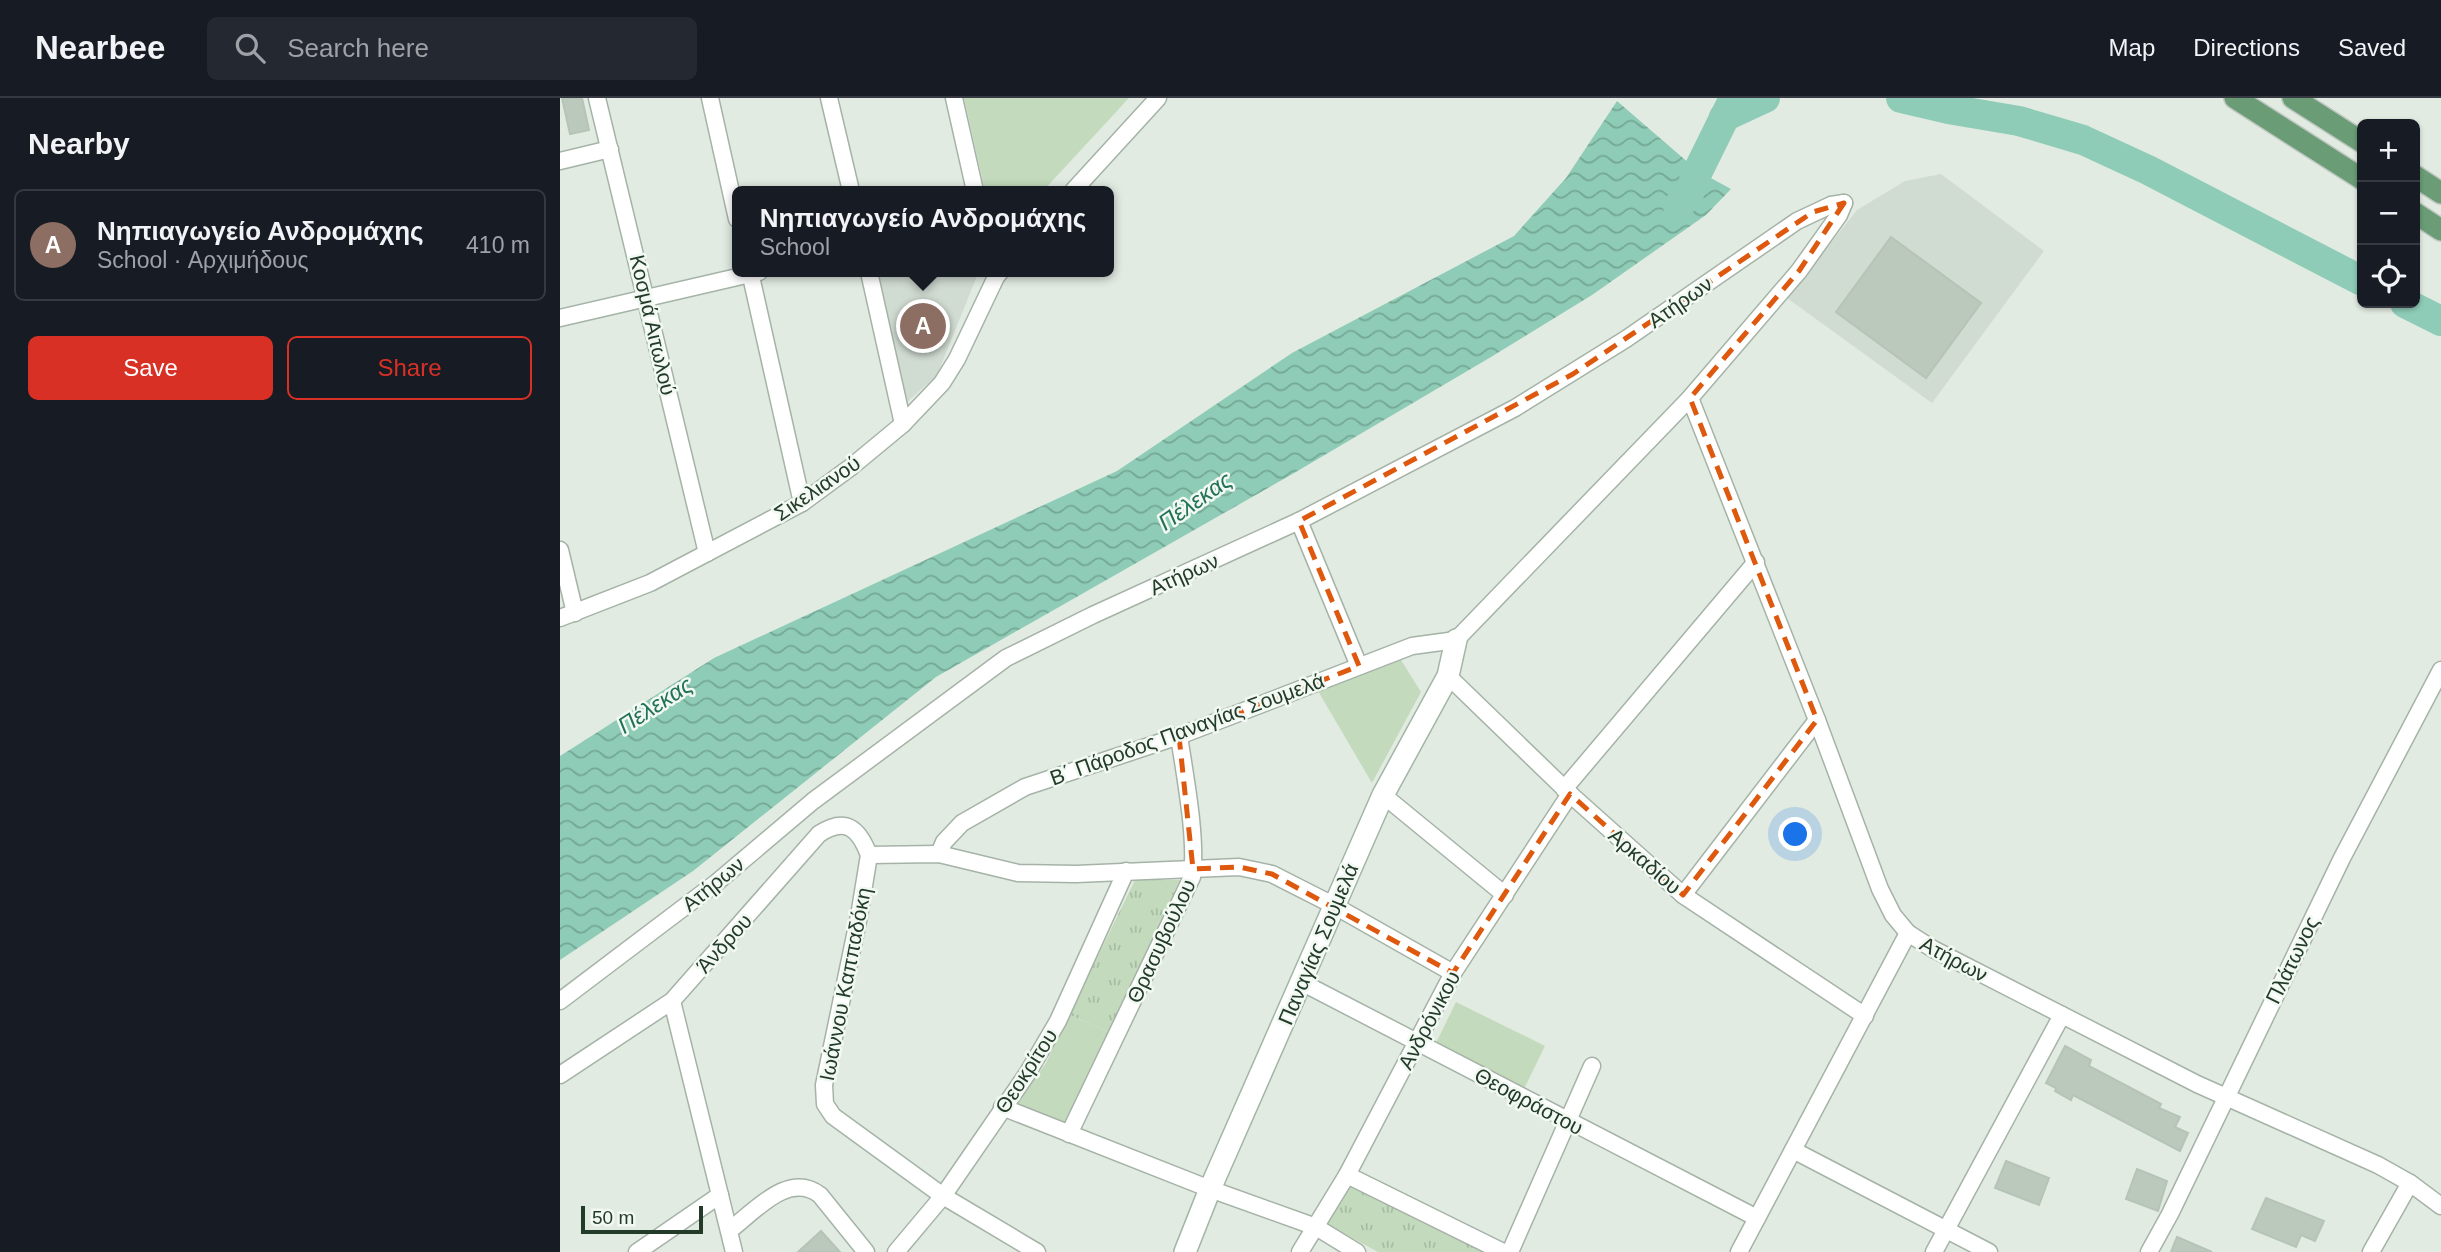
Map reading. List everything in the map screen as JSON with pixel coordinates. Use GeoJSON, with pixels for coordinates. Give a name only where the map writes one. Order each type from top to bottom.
{"type":"FeatureCollection","features":[{"type":"Feature","properties":{"kind":"main road"},"geometry":{"type":"LineString","coordinates":[[2235,98],[2357,176]]}},
{"type":"Feature","properties":{"kind":"main road"},"geometry":{"type":"LineString","coordinates":[[2293,98],[2357,139]]}},
{"type":"Feature","properties":{"kind":"main road"},"geometry":{"type":"LineString","coordinates":[[2420,179],[2441,193]]}},
{"type":"Feature","properties":{"kind":"main road"},"geometry":{"type":"LineString","coordinates":[[2420,216],[2441,230]]}},
{"type":"Feature","properties":{"kind":"street","name":"Κοσμά Αιτωλού"},"geometry":{"type":"LineString","coordinates":[[597,98],[706,553]]}},
{"type":"Feature","properties":{"kind":"street"},"geometry":{"type":"LineString","coordinates":[[710,98],[732,197]]}},
{"type":"Feature","properties":{"kind":"street"},"geometry":{"type":"LineString","coordinates":[[829,98],[849,186]]}},
{"type":"Feature","properties":{"kind":"street"},"geometry":{"type":"LineString","coordinates":[[954,98],[974,186]]}},
{"type":"Feature","properties":{"kind":"street"},"geometry":{"type":"LineString","coordinates":[[1078,186],[1158,98]]}},
{"type":"Feature","properties":{"kind":"street"},"geometry":{"type":"LineString","coordinates":[[560,161],[610,149]]}},
{"type":"Feature","properties":{"kind":"street","name":"Ατήρων"},"geometry":{"type":"LineString","coordinates":[[560,1001],[716,883],[813,801],[1006,658],[1093,615],[1299,521],[1515,408],[1626,339],[1797,221],[1822,208],[1844,202],[1839,215],[1799,271],[1690,398],[1756,562],[1880,889],[1893,915],[1908,933],[1933,949],[2187,1079],[2378,1165],[2410,1183],[2441,1206]]}},
{"type":"Feature","properties":{"kind":"street"},"geometry":{"type":"LineString","coordinates":[[560,318],[735,277]]}},
{"type":"Feature","properties":{"kind":"street"},"geometry":{"type":"LineString","coordinates":[[754,277],[802,503]]}},
{"type":"Feature","properties":{"kind":"street"},"geometry":{"type":"LineString","coordinates":[[870,277],[903,424]]}},
{"type":"Feature","properties":{"kind":"street","name":"Σικελιανού"},"geometry":{"type":"LineString","coordinates":[[568,615],[650,583],[802,503],[851,467],[903,424],[942,383],[957,359],[995,277]]}},
{"type":"Feature","properties":{"kind":"street"},"geometry":{"type":"LineString","coordinates":[[1456,639],[1690,398]]}},
{"type":"Feature","properties":{"kind":"street"},"geometry":{"type":"LineString","coordinates":[[1299,521],[1359,666]]}},
{"type":"Feature","properties":{"kind":"street"},"geometry":{"type":"LineString","coordinates":[[560,550],[568,615]]}},
{"type":"Feature","properties":{"kind":"street","name":"Ανδρόνικου"},"geometry":{"type":"LineString","coordinates":[[1300,1252],[1347,1175],[1453,974],[1505,895],[1567,791],[1756,562]]}},
{"type":"Feature","properties":{"kind":"street","name":"Β΄ Πάροδος Παναγίας Σουμελά"},"geometry":{"type":"LineString","coordinates":[[939,854],[944,842],[962,823],[1025,787],[1179,736],[1412,646],[1456,639]]}},
{"type":"Feature","properties":{"kind":"street","name":"Παναγίας Σουμελά"},"geometry":{"type":"LineString","coordinates":[[1185,1252],[1333,905],[1383,795],[1448,676],[1456,639]]}},
{"type":"Feature","properties":{"kind":"street","name":"Πλάτωνος"},"geometry":{"type":"LineString","coordinates":[[2149,1252],[2170,1214],[2342,858],[2441,670]]}},
{"type":"Feature","properties":{"kind":"street","name":"Αρκαδίου"},"geometry":{"type":"LineString","coordinates":[[1448,676],[1567,791],[1683,895],[1865,1016]]}},
{"type":"Feature","properties":{"kind":"street"},"geometry":{"type":"LineString","coordinates":[[1683,895],[1817,720]]}},
{"type":"Feature","properties":{"kind":"street","name":"Θρασυβούλου"},"geometry":{"type":"LineString","coordinates":[[1069,1134],[1188,890],[1193,869],[1187,790],[1179,736]]}},
{"type":"Feature","properties":{"kind":"street"},"geometry":{"type":"LineString","coordinates":[[1383,795],[1505,895]]}},
{"type":"Feature","properties":{"kind":"street","name":"Άνδρου"},"geometry":{"type":"LineString","coordinates":[[560,1075],[672,1001],[819,834],[836,826],[845,826],[854,830],[861,838],[869,855]]}},
{"type":"Feature","properties":{"kind":"street"},"geometry":{"type":"LineString","coordinates":[[869,855],[939,854],[1018,873],[1239,867],[1272,874],[1333,905],[1453,974]]}},
{"type":"Feature","properties":{"kind":"street","name":"Ιωάννου Καππαδόκη"},"geometry":{"type":"LineString","coordinates":[[869,855],[824,1085],[825,1104],[833,1116],[943,1196],[1037,1252]]}},
{"type":"Feature","properties":{"kind":"street","name":"Θεοκρίτου"},"geometry":{"type":"LineString","coordinates":[[896,1252],[943,1196],[1027,1074],[1058,1021],[1126,871]]}},
{"type":"Feature","properties":{"kind":"street"},"geometry":{"type":"LineString","coordinates":[[1739,1252],[1908,933]]}},
{"type":"Feature","properties":{"kind":"street","name":"Θεοφράστου"},"geometry":{"type":"LineString","coordinates":[[1301,982],[1757,1218]]}},
{"type":"Feature","properties":{"kind":"street"},"geometry":{"type":"LineString","coordinates":[[672,1001],[734,1252]]}},
{"type":"Feature","properties":{"kind":"street"},"geometry":{"type":"LineString","coordinates":[[1934,1252],[2062,1015]]}},
{"type":"Feature","properties":{"kind":"street"},"geometry":{"type":"LineString","coordinates":[[1510,1252],[1592,1066]]}},
{"type":"Feature","properties":{"kind":"street"},"geometry":{"type":"LineString","coordinates":[[1002,1107],[1210,1189],[1316,1227],[1357,1252]]}},
{"type":"Feature","properties":{"kind":"street"},"geometry":{"type":"LineString","coordinates":[[1793,1150],[1989,1252]]}},
{"type":"Feature","properties":{"kind":"street"},"geometry":{"type":"LineString","coordinates":[[1347,1175],[1503,1252]]}},
{"type":"Feature","properties":{"kind":"street"},"geometry":{"type":"LineString","coordinates":[[2371,1252],[2410,1183]]}},
{"type":"Feature","properties":{"kind":"street"},"geometry":{"type":"LineString","coordinates":[[730,1230],[783,1190],[802,1186],[811,1188],[820,1195],[866,1252]]}},
{"type":"Feature","properties":{"kind":"street"},"geometry":{"type":"LineString","coordinates":[[637,1252],[720,1195]]}},
{"type":"Feature","properties":{"kind":"highlighted area"},"geometry":{"type":"Polygon","coordinates":[[[1844,203],[1799,271],[1690,398],[1817,720],[1683,895],[1570,794],[1453,973],[1272,874],[1239,867],[1193,869],[1179,736],[1359,666],[1299,521],[1573,374],[1813,212],[1844,203]]]}},
{"type":"Feature","properties":{"kind":"shaded area"},"geometry":{"type":"Polygon","coordinates":[[[1941,174],[2044,251],[1932,403],[1787,298],[1857,210],[1905,181],[1941,174]]]}},
{"type":"Feature","properties":{"kind":"shaded area"},"geometry":{"type":"Polygon","coordinates":[[[877,277],[977,277],[937,375],[906,403],[877,277]]]}},
{"type":"Feature","properties":{"kind":"green space"},"geometry":{"type":"Polygon","coordinates":[[[964,98],[1129,98],[1048,186],[984,186],[964,98]]]}},
{"type":"Feature","properties":{"kind":"green space"},"geometry":{"type":"Polygon","coordinates":[[[1401,660],[1421,692],[1372,783],[1318,691],[1401,660]]]}},
{"type":"Feature","properties":{"kind":"green space"},"geometry":{"type":"Polygon","coordinates":[[[1135,880],[1186,880],[1112,1033],[1069,1015],[1135,880]]]}},
{"type":"Feature","properties":{"kind":"green space"},"geometry":{"type":"Polygon","coordinates":[[[1456,1002],[1545,1046],[1523,1091],[1434,1047],[1456,1002]]]}},
{"type":"Feature","properties":{"kind":"green space"},"geometry":{"type":"Polygon","coordinates":[[[1069,1015],[1112,1033],[1068,1124],[1016,1106],[1046,1063],[1069,1015]]]}},
{"type":"Feature","properties":{"kind":"green space"},"geometry":{"type":"Polygon","coordinates":[[[1351,1184],[1485,1252],[1378,1252],[1327,1224],[1325,1218],[1343,1186],[1351,1184]]]}},
{"type":"Feature","properties":{"kind":"water"},"geometry":{"type":"Polygon","coordinates":[[[1617,101],[1698,171],[1731,189],[1706,215],[1592,295],[1491,357],[1289,476],[936,677],[693,871],[560,960],[560,756],[714,658],[1117,471],[1292,353],[1514,236],[1566,178],[1617,101]]]}},
{"type":"Feature","properties":{"kind":"building"},"geometry":{"type":"Polygon","coordinates":[[[562,98],[582,98],[589,130],[570,134],[562,98]]]}},
{"type":"Feature","properties":{"kind":"building"},"geometry":{"type":"Polygon","coordinates":[[[1891,237],[1981,303],[1926,378],[1836,312],[1891,237]]]}},
{"type":"Feature","properties":{"kind":"building"},"geometry":{"type":"Polygon","coordinates":[[[2065,1046],[2091,1060],[2089,1066],[2161,1104],[2159,1108],[2180,1117],[2175,1127],[2188,1133],[2180,1151],[2073,1095],[2071,1100],[2046,1083],[2065,1046]]]}},
{"type":"Feature","properties":{"kind":"building"},"geometry":{"type":"Polygon","coordinates":[[[2006,1161],[2049,1178],[2039,1205],[1995,1188],[2006,1161]]]}},
{"type":"Feature","properties":{"kind":"building"},"geometry":{"type":"Polygon","coordinates":[[[2137,1169],[2167,1181],[2158,1211],[2126,1199],[2137,1169]]]}},
{"type":"Feature","properties":{"kind":"building"},"geometry":{"type":"Polygon","coordinates":[[[2266,1198],[2324,1221],[2315,1241],[2301,1235],[2296,1247],[2252,1229],[2266,1198]]]}},
{"type":"Feature","properties":{"kind":"building"},"geometry":{"type":"Polygon","coordinates":[[[821,1231],[840,1252],[798,1252],[821,1231]]]}},
{"type":"Feature","properties":{"kind":"building"},"geometry":{"type":"Polygon","coordinates":[[[2177,1237],[2212,1252],[2171,1252],[2177,1237]]]}},
{"type":"Feature","properties":{"kind":"waterway","name":"Πέλεκας"},"geometry":{"type":"LineString","coordinates":[[1678,206],[1688,196],[1734,98]]}},
{"type":"Feature","properties":{"kind":"waterway"},"geometry":{"type":"LineString","coordinates":[[1724,117],[1765,98]]}},
{"type":"Feature","properties":{"kind":"waterway"},"geometry":{"type":"LineString","coordinates":[[1901,98],[2019,121],[2083,140],[2148,170],[2357,278]]}},
{"type":"Feature","properties":{"kind":"waterway"},"geometry":{"type":"LineString","coordinates":[[2415,308],[2441,321]]}},
{"type":"Feature","properties":{"kind":"place","name":"Νηπιαγωγείο Ανδρομάχης"},"geometry":{"type":"Point","coordinates":[923,326]}}]}
